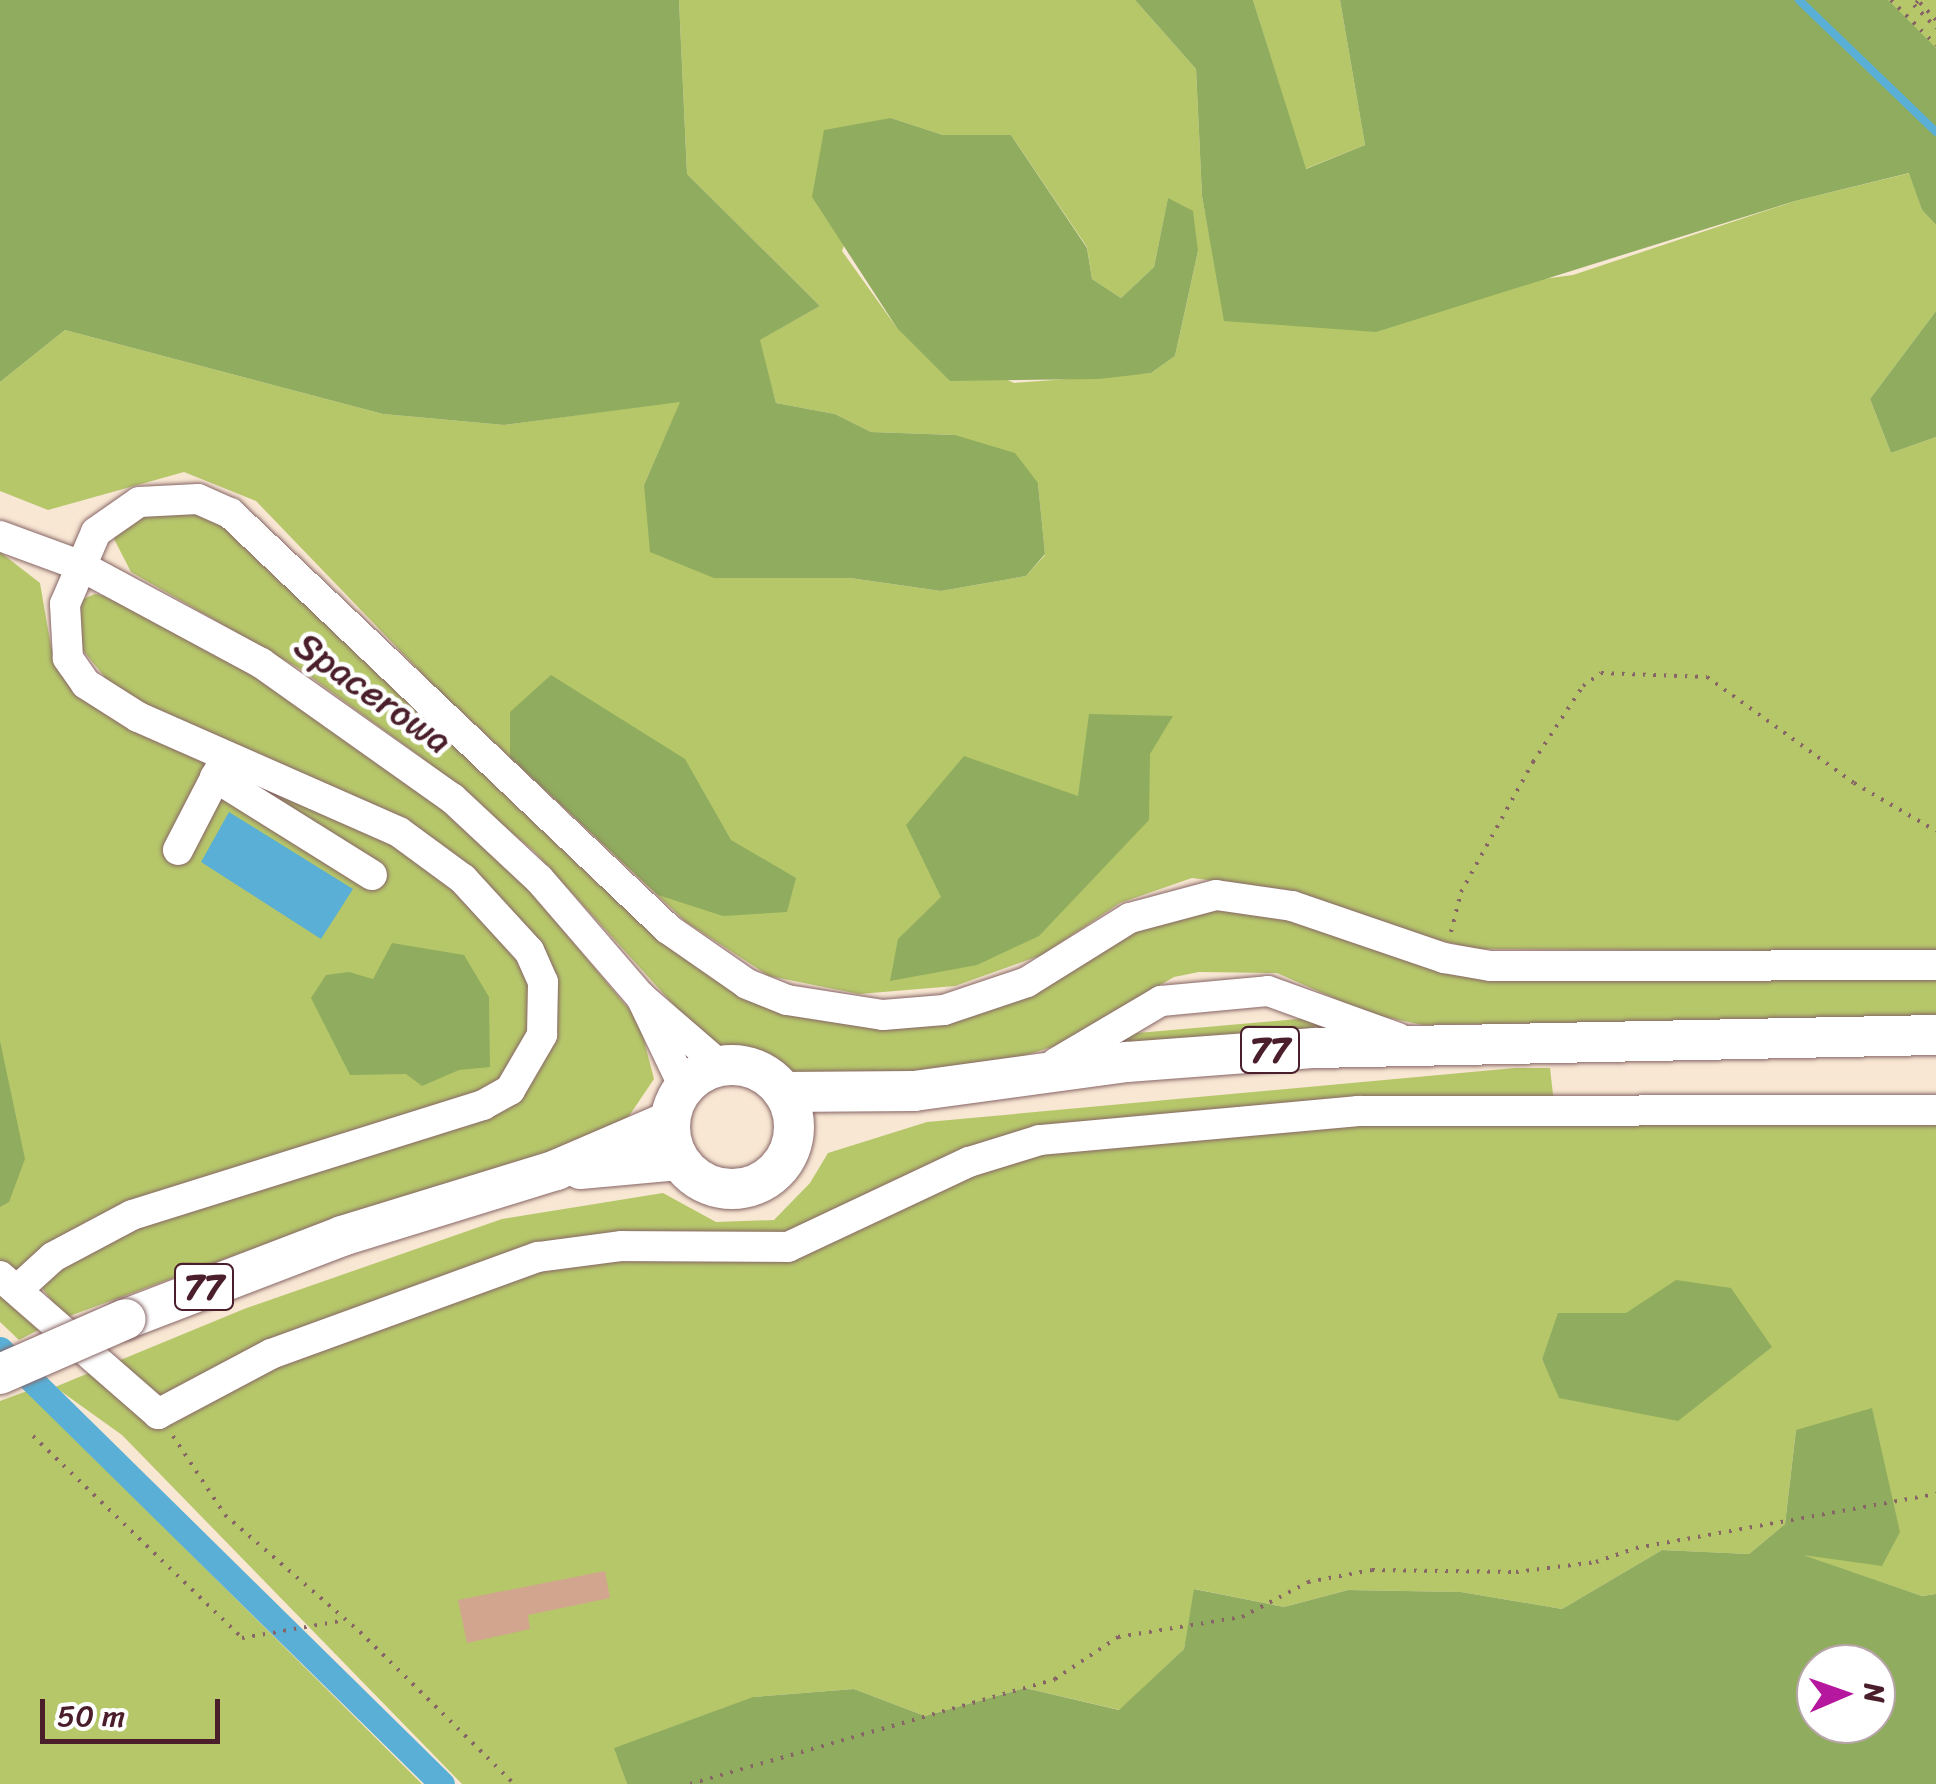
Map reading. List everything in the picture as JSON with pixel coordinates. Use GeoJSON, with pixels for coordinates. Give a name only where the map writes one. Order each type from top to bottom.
{"type":"FeatureCollection","features":[{"type":"Feature","properties":{"kind":"main road","name":"77"},"geometry":{"type":"LineString","coordinates":[[0,1374],[126,1319],[328,1242],[556,1170],[677,1104],[721,1066],[756,1070],[783,1092],[914,1091],[1216,1054],[1440,1043],[1936,1035]]}},
{"type":"Feature","properties":{"kind":"main road","name":"77"},"geometry":{"type":"LineString","coordinates":[[793,1136],[914,1091]]}},
{"type":"Feature","properties":{"kind":"main road"},"geometry":{"type":"LineString","coordinates":[[677,1104],[679,1160],[708,1184],[744,1187],[776,1169],[793,1136],[783,1092]]}},
{"type":"Feature","properties":{"kind":"main road","name":"77"},"geometry":{"type":"LineString","coordinates":[[556,1170],[679,1160]]}},
{"type":"Feature","properties":{"kind":"street"},"geometry":{"type":"LineString","coordinates":[[372,875],[221,766],[86,684],[68,658],[62,633],[79,565],[96,532],[139,502],[198,499],[230,513],[668,929],[725,959],[787,1000],[837,1012],[944,1010],[1028,982],[1130,918],[1216,895],[1292,906],[1444,958],[1490,966],[1936,965]]}},
{"type":"Feature","properties":{"kind":"street","name":"Spacerowa"},"geometry":{"type":"LineString","coordinates":[[0,536],[79,565],[261,662],[452,798],[539,879],[642,997],[721,1066]]}},
{"type":"Feature","properties":{"kind":"street"},"geometry":{"type":"LineString","coordinates":[[178,850],[221,766]]}},
{"type":"Feature","properties":{"kind":"street"},"geometry":{"type":"LineString","coordinates":[[221,766],[398,832],[463,879],[529,951],[543,982],[542,1035],[510,1090],[483,1105],[132,1214],[9,1282],[158,1414],[271,1354],[538,1257],[622,1246],[788,1247],[968,1162],[1040,1140],[1359,1123],[1936,1110]]}},
{"type":"Feature","properties":{"kind":"street"},"geometry":{"type":"LineString","coordinates":[[1009,1077],[1062,1061],[1162,1001],[1249,992],[1281,992],[1389,1036],[1440,1043]]}},
{"type":"Feature","properties":{"kind":"street","name":"Spacerowa"},"geometry":{"type":"LineString","coordinates":[[642,997],[677,1104]]}},
{"type":"Feature","properties":{"kind":"path"},"geometry":{"type":"LineString","coordinates":[[1891,0],[1936,45]]}},
{"type":"Feature","properties":{"kind":"path"},"geometry":{"type":"LineString","coordinates":[[1936,20],[1918,1],[1914,5],[1936,28]]}},
{"type":"Feature","properties":{"kind":"path"},"geometry":{"type":"LineString","coordinates":[[1456,916],[1462,892],[1533,762],[1583,686],[1601,673],[1706,678],[1854,783],[1936,832]]}},
{"type":"Feature","properties":{"kind":"path"},"geometry":{"type":"LineString","coordinates":[[158,1414],[225,1515],[514,1784]]}},
{"type":"Feature","properties":{"kind":"path"},"geometry":{"type":"LineString","coordinates":[[33,1436],[242,1638],[341,1621]]}},
{"type":"Feature","properties":{"kind":"path"},"geometry":{"type":"LineString","coordinates":[[690,1784],[1055,1679],[1118,1637],[1242,1616],[1308,1582],[1372,1570],[1516,1572],[1596,1562],[1636,1548],[1936,1494]]}},
{"type":"Feature","properties":{"kind":"green space"},"geometry":{"type":"Polygon","coordinates":[[[0,0],[679,0],[687,174],[820,306],[760,340],[776,403],[835,414],[871,432],[955,435],[1015,453],[1038,483],[1045,554],[1026,576],[941,591],[850,578],[714,578],[650,552],[644,485],[680,402],[504,425],[383,414],[65,330],[0,382],[0,0]]]}},
{"type":"Feature","properties":{"kind":"green space"},"geometry":{"type":"Polygon","coordinates":[[[679,0],[1135,0],[1196,69],[1202,196],[1225,321],[1573,275],[1795,201],[1910,173],[1922,210],[1936,225],[1936,311],[1870,399],[1891,453],[1936,437],[1936,952],[1475,949],[1389,928],[1287,890],[1192,878],[1120,903],[1042,955],[955,986],[859,994],[769,976],[686,922],[437,689],[256,501],[184,472],[48,510],[0,491],[0,382],[65,330],[383,414],[504,425],[681,401],[644,485],[714,578],[850,578],[941,591],[1026,576],[1045,555],[1038,483],[955,435],[871,432],[835,414],[776,403],[759,340],[820,306],[687,174],[679,0]],[[891,118],[842,251],[897,328],[1014,383],[1151,373],[1175,356],[1198,251],[1168,199],[1154,267],[1121,298],[1092,279],[1087,247],[1011,135],[943,135],[891,118]]]}},
{"type":"Feature","properties":{"kind":"green space"},"geometry":{"type":"Polygon","coordinates":[[[1135,0],[1253,0],[1306,169],[1365,145],[1340,0],[1888,0],[1936,48],[1936,225],[1922,210],[1909,173],[1795,201],[1376,332],[1224,321],[1202,196],[1196,69],[1135,0]]]}},
{"type":"Feature","properties":{"kind":"green space"},"geometry":{"type":"Polygon","coordinates":[[[1253,0],[1340,0],[1365,145],[1305,169],[1253,0]]]}},
{"type":"Feature","properties":{"kind":"green space"},"geometry":{"type":"Polygon","coordinates":[[[1824,0],[1936,0],[1936,109],[1824,0]]]}},
{"type":"Feature","properties":{"kind":"green space"},"geometry":{"type":"Polygon","coordinates":[[[891,118],[943,135],[1011,135],[1087,248],[1092,279],[1121,298],[1154,267],[1168,198],[1193,211],[1198,251],[1175,356],[1151,373],[1099,379],[950,381],[897,328],[812,197],[824,130],[891,118]]]}},
{"type":"Feature","properties":{"kind":"green space"},"geometry":{"type":"Polygon","coordinates":[[[1936,311],[1936,437],[1891,453],[1870,399],[1936,311]]]}},
{"type":"Feature","properties":{"kind":"green space"},"geometry":{"type":"Polygon","coordinates":[[[157,509],[211,515],[685,950],[906,1024],[1119,930],[1229,903],[1389,949],[1936,972],[1936,1018],[1423,1025],[1370,1014],[1277,973],[1199,972],[1174,977],[1055,1046],[1020,1057],[864,1081],[801,1077],[715,1044],[691,1024],[535,852],[421,757],[300,669],[131,572],[112,535],[157,509]]]}},
{"type":"Feature","properties":{"kind":"green space"},"geometry":{"type":"Polygon","coordinates":[[[0,552],[40,583],[51,647],[78,692],[333,809],[450,878],[524,965],[536,1017],[511,1075],[480,1095],[32,1267],[12,1270],[0,1262],[0,552]]]}},
{"type":"Feature","properties":{"kind":"green space"},"geometry":{"type":"Polygon","coordinates":[[[95,594],[121,599],[233,661],[444,809],[515,873],[639,1021],[654,1079],[629,1116],[593,1141],[337,1218],[64,1318],[38,1282],[100,1239],[491,1111],[556,1015],[504,904],[121,697],[77,643],[74,614],[81,600],[95,594]]]}},
{"type":"Feature","properties":{"kind":"green space"},"geometry":{"type":"Polygon","coordinates":[[[551,675],[685,759],[731,840],[796,878],[787,912],[723,916],[658,895],[510,757],[510,712],[551,675]]]}},
{"type":"Feature","properties":{"kind":"green space"},"geometry":{"type":"Polygon","coordinates":[[[1089,714],[1173,716],[1150,754],[1149,820],[1039,936],[977,965],[890,981],[898,939],[941,897],[906,825],[964,756],[1078,796],[1089,714]]]}},
{"type":"Feature","properties":{"kind":"green space"},"geometry":{"type":"Polygon","coordinates":[[[392,943],[464,955],[489,997],[490,1067],[459,1070],[422,1086],[406,1074],[350,1075],[311,998],[326,975],[349,972],[373,979],[392,943]]]}},
{"type":"Feature","properties":{"kind":"green space"},"geometry":{"type":"Polygon","coordinates":[[[1320,1017],[1344,1030],[1104,1050],[1126,1034],[1320,1017]]]}},
{"type":"Feature","properties":{"kind":"green space"},"geometry":{"type":"Polygon","coordinates":[[[0,1041],[25,1159],[9,1202],[0,1207],[0,1041]]]}},
{"type":"Feature","properties":{"kind":"green space"},"geometry":{"type":"Polygon","coordinates":[[[1515,1068],[1550,1068],[1555,1112],[1936,1110],[1936,1594],[1922,1596],[1795,1553],[1796,1430],[1785,1524],[1749,1554],[1662,1550],[1562,1609],[1461,1592],[1348,1590],[1284,1607],[1195,1589],[1184,1649],[1120,1710],[1025,1688],[925,1716],[854,1689],[754,1697],[615,1748],[627,1784],[462,1784],[122,1435],[55,1387],[244,1309],[502,1219],[663,1193],[716,1222],[774,1220],[810,1183],[828,1153],[927,1122],[1515,1068]],[[1558,1316],[1542,1359],[1559,1395],[1558,1316]]]}},
{"type":"Feature","properties":{"kind":"green space"},"geometry":{"type":"Polygon","coordinates":[[[1676,1280],[1731,1288],[1772,1347],[1678,1421],[1559,1398],[1542,1359],[1558,1313],[1626,1313],[1676,1280]]]}},
{"type":"Feature","properties":{"kind":"green space"},"geometry":{"type":"Polygon","coordinates":[[[0,1285],[46,1326],[19,1340],[0,1322],[0,1285]]]}},
{"type":"Feature","properties":{"kind":"green space"},"geometry":{"type":"Polygon","coordinates":[[[27,1391],[422,1784],[0,1784],[0,1401],[27,1391]]]}},
{"type":"Feature","properties":{"kind":"green space"},"geometry":{"type":"Polygon","coordinates":[[[1872,1408],[1900,1532],[1882,1566],[1803,1555],[1922,1596],[1936,1594],[1936,1784],[627,1784],[614,1748],[753,1697],[854,1689],[925,1716],[1025,1688],[1119,1710],[1184,1649],[1194,1589],[1284,1607],[1348,1590],[1461,1592],[1562,1609],[1662,1550],[1749,1554],[1785,1524],[1796,1430],[1872,1408]]]}},
{"type":"Feature","properties":{"kind":"water"},"geometry":{"type":"Polygon","coordinates":[[[229,812],[353,889],[321,939],[201,862],[229,812]]]}},
{"type":"Feature","properties":{"kind":"building"},"geometry":{"type":"Polygon","coordinates":[[[605,1571],[610,1598],[528,1615],[530,1629],[467,1643],[458,1600],[605,1571]]]}},
{"type":"Feature","properties":{"kind":"waterway"},"geometry":{"type":"LineString","coordinates":[[1799,0],[1936,132]]}},
{"type":"Feature","properties":{"kind":"waterway"},"geometry":{"type":"LineString","coordinates":[[0,1349],[442,1784]]}}]}
